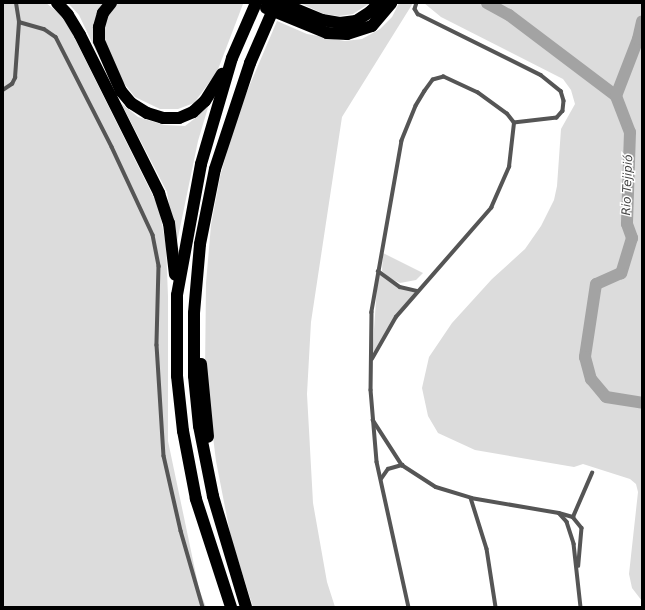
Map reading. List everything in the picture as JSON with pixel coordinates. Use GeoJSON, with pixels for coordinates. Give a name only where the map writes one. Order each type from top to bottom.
{"type":"FeatureCollection","features":[{"type":"Feature","properties":{"kind":"highway"},"geometry":{"type":"LineString","coordinates":[[56,3],[68,14],[80,36],[159,193],[168,223],[177,295],[177,376],[183,431],[196,499],[231,607]]}},
{"type":"Feature","properties":{"kind":"highway"},"geometry":{"type":"LineString","coordinates":[[111,3],[103,13],[99,27],[99,41],[121,91],[131,103],[147,113],[163,118],[179,118],[193,112],[205,101],[232,58]]}},
{"type":"Feature","properties":{"kind":"highway"},"geometry":{"type":"LineString","coordinates":[[177,295],[201,164],[232,58],[255,3],[282,7],[322,20],[340,23],[356,20],[370,12],[378,3]]}},
{"type":"Feature","properties":{"kind":"highway"},"geometry":{"type":"LineString","coordinates":[[282,7],[327,33],[347,34],[372,26],[391,3]]}},
{"type":"Feature","properties":{"kind":"highway"},"geometry":{"type":"LineString","coordinates":[[246,607],[223,531],[207,432],[196,279],[200,244],[215,169],[246,76],[282,7]]}},
{"type":"Feature","properties":{"kind":"lane"},"geometry":{"type":"LineString","coordinates":[[3,90],[12,84],[15,78],[20,22],[16,3]]}},
{"type":"Feature","properties":{"kind":"lane"},"geometry":{"type":"LineString","coordinates":[[417,3],[415,9],[418,14],[536,72],[561,91],[563,106],[557,118],[514,123]]}},
{"type":"Feature","properties":{"kind":"lane"},"geometry":{"type":"LineString","coordinates":[[20,22],[44,29],[56,36],[112,147],[153,236],[159,266],[157,345],[164,456],[181,531],[203,607]]}},
{"type":"Feature","properties":{"kind":"lane"},"geometry":{"type":"LineString","coordinates":[[410,607],[380,480],[373,418],[372,312],[378,270],[402,141],[416,106],[434,80],[444,77],[453,80],[496,105],[514,123]]}},
{"type":"Feature","properties":{"kind":"lane"},"geometry":{"type":"LineString","coordinates":[[372,359],[387,330],[418,291],[477,228],[491,208],[509,167],[514,123]]}},
{"type":"Feature","properties":{"kind":"lane"},"geometry":{"type":"LineString","coordinates":[[378,270],[400,287],[418,291]]}},
{"type":"Feature","properties":{"kind":"lane"},"geometry":{"type":"LineString","coordinates":[[373,418],[402,465],[436,487],[471,498],[559,513],[573,517],[582,528],[584,535],[578,571]]}},
{"type":"Feature","properties":{"kind":"lane"},"geometry":{"type":"LineString","coordinates":[[380,480],[388,469],[402,465]]}},
{"type":"Feature","properties":{"kind":"lane"},"geometry":{"type":"LineString","coordinates":[[573,517],[592,473]]}},
{"type":"Feature","properties":{"kind":"lane"},"geometry":{"type":"LineString","coordinates":[[471,498],[487,549],[496,607]]}},
{"type":"Feature","properties":{"kind":"lane"},"geometry":{"type":"LineString","coordinates":[[559,513],[570,531],[578,571],[581,607]]}},
{"type":"Feature","properties":{"kind":"shaded area"},"geometry":{"type":"Polygon","coordinates":[[[3,3],[46,3],[64,17],[159,208],[166,246],[168,296],[168,441],[199,589],[206,607],[3,607],[3,3]]]}},
{"type":"Feature","properties":{"kind":"shaded area"},"geometry":{"type":"Polygon","coordinates":[[[68,3],[103,3],[97,17],[94,39],[98,55],[79,15],[68,3]]]}},
{"type":"Feature","properties":{"kind":"shaded area"},"geometry":{"type":"Polygon","coordinates":[[[116,3],[243,4],[217,72],[194,103],[178,109],[160,109],[135,97],[123,82],[107,46],[103,32],[107,11],[116,3]]]}},
{"type":"Feature","properties":{"kind":"shaded area"},"geometry":{"type":"Polygon","coordinates":[[[300,3],[370,3],[353,14],[339,16],[324,14],[300,3]]]}},
{"type":"Feature","properties":{"kind":"shaded area"},"geometry":{"type":"Polygon","coordinates":[[[399,3],[413,3],[342,117],[311,322],[307,394],[313,503],[327,582],[335,607],[253,607],[231,538],[216,461],[205,372],[206,283],[211,225],[220,177],[237,115],[277,21],[307,34],[345,41],[362,39],[380,29],[392,17],[399,3]]]}},
{"type":"Feature","properties":{"kind":"shaded area"},"geometry":{"type":"Polygon","coordinates":[[[424,3],[642,3],[642,601],[632,588],[629,574],[638,492],[636,484],[630,479],[583,464],[574,467],[475,450],[438,433],[428,416],[422,388],[429,357],[452,323],[492,279],[525,249],[541,226],[554,200],[557,186],[561,129],[575,104],[571,90],[563,79],[441,17],[424,3]]]}},
{"type":"Feature","properties":{"kind":"shaded area"},"geometry":{"type":"Polygon","coordinates":[[[212,94],[198,141],[176,247],[167,192],[121,103],[138,117],[164,125],[185,126],[198,116],[212,94]]]}},
{"type":"Feature","properties":{"kind":"shaded area"},"geometry":{"type":"Polygon","coordinates":[[[383,253],[423,273],[416,280],[400,283],[389,278],[382,271],[383,253]]]}},
{"type":"Feature","properties":{"kind":"shaded area"},"geometry":{"type":"Polygon","coordinates":[[[378,271],[400,287],[418,291],[396,317],[372,359],[378,271]]]}},
{"type":"Feature","properties":{"kind":"waterway","name":"Rio Tejipió"},"geometry":{"type":"LineString","coordinates":[[487,3],[509,15],[616,96],[630,132],[627,224],[632,238],[621,273],[596,284],[585,357],[591,379],[606,397],[642,403]]}},
{"type":"Feature","properties":{"kind":"waterway"},"geometry":{"type":"LineString","coordinates":[[616,96],[638,39],[642,21]]}}]}
